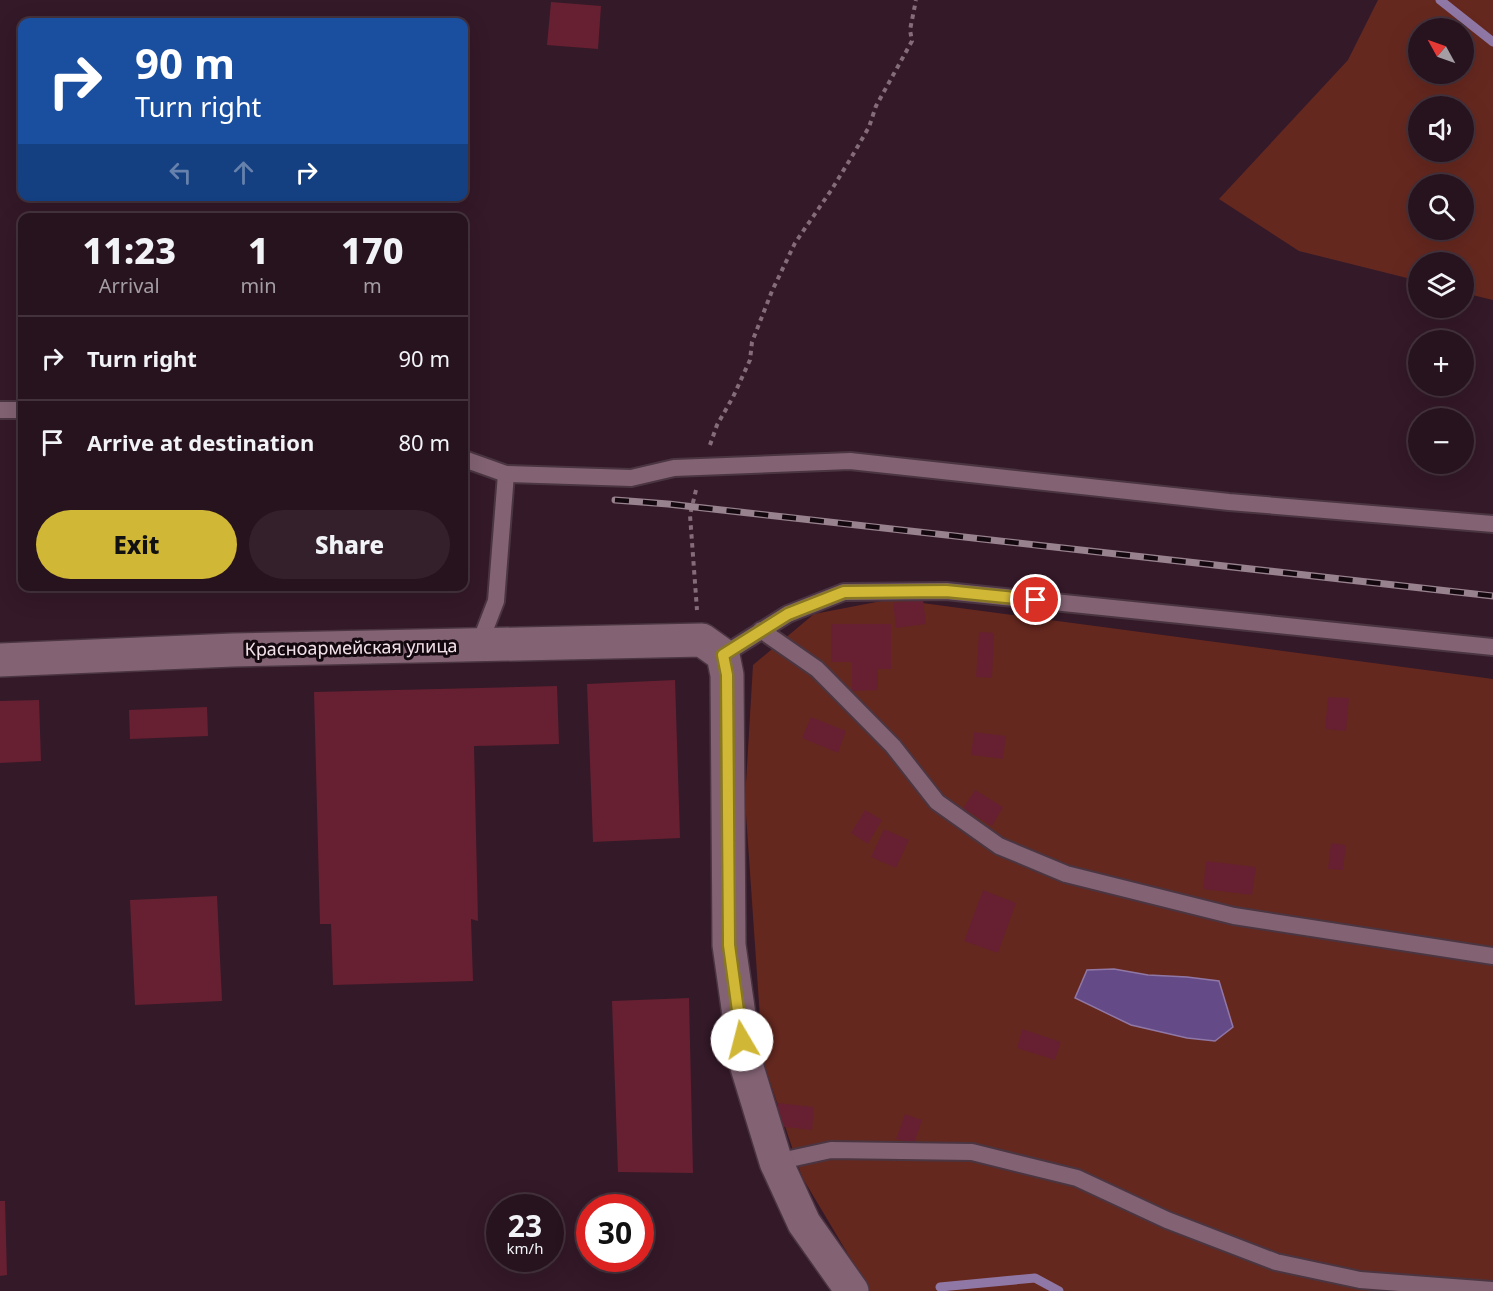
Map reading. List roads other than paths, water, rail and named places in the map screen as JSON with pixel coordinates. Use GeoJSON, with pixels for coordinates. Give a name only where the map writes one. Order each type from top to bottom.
{"type":"FeatureCollection","features":[{"type":"Feature","properties":{"kind":"street","name":"Красноармейская улица"},"geometry":{"type":"LineString","coordinates":[[0,660],[232,650],[479,645],[713,648]]}},
{"type":"Feature","properties":{"kind":"street"},"geometry":{"type":"LineString","coordinates":[[713,648],[727,675],[729,945],[746,1064],[776,1162],[804,1223],[852,1291]]}},
{"type":"Feature","properties":{"kind":"lane"},"geometry":{"type":"LineString","coordinates":[[0,410],[18,410]]}},
{"type":"Feature","properties":{"kind":"lane"},"geometry":{"type":"LineString","coordinates":[[468,460],[506,474],[631,478],[674,468],[849,461],[1229,502],[1493,524]]}},
{"type":"Feature","properties":{"kind":"lane"},"geometry":{"type":"LineString","coordinates":[[479,645],[496,601],[506,474]]}},
{"type":"Feature","properties":{"kind":"lane"},"geometry":{"type":"LineString","coordinates":[[713,648],[761,630],[788,614],[844,592],[946,591],[1493,647]]}},
{"type":"Feature","properties":{"kind":"lane"},"geometry":{"type":"LineString","coordinates":[[761,630],[817,669],[893,746],[937,802],[999,846],[1066,874],[1234,916],[1493,956]]}},
{"type":"Feature","properties":{"kind":"lane"},"geometry":{"type":"LineString","coordinates":[[776,1162],[831,1150],[972,1152],[1077,1178],[1167,1220],[1276,1262],[1360,1280],[1493,1290]]}},
{"type":"Feature","properties":{"kind":"waterway"},"geometry":{"type":"LineString","coordinates":[[1440,0],[1493,42]]}},
{"type":"Feature","properties":{"kind":"waterway"},"geometry":{"type":"LineString","coordinates":[[940,1287],[1035,1278],[1059,1291]]}},
{"type":"Feature","properties":{"kind":"railway"},"geometry":{"type":"LineString","coordinates":[[615,500],[1493,596]]}}]}
